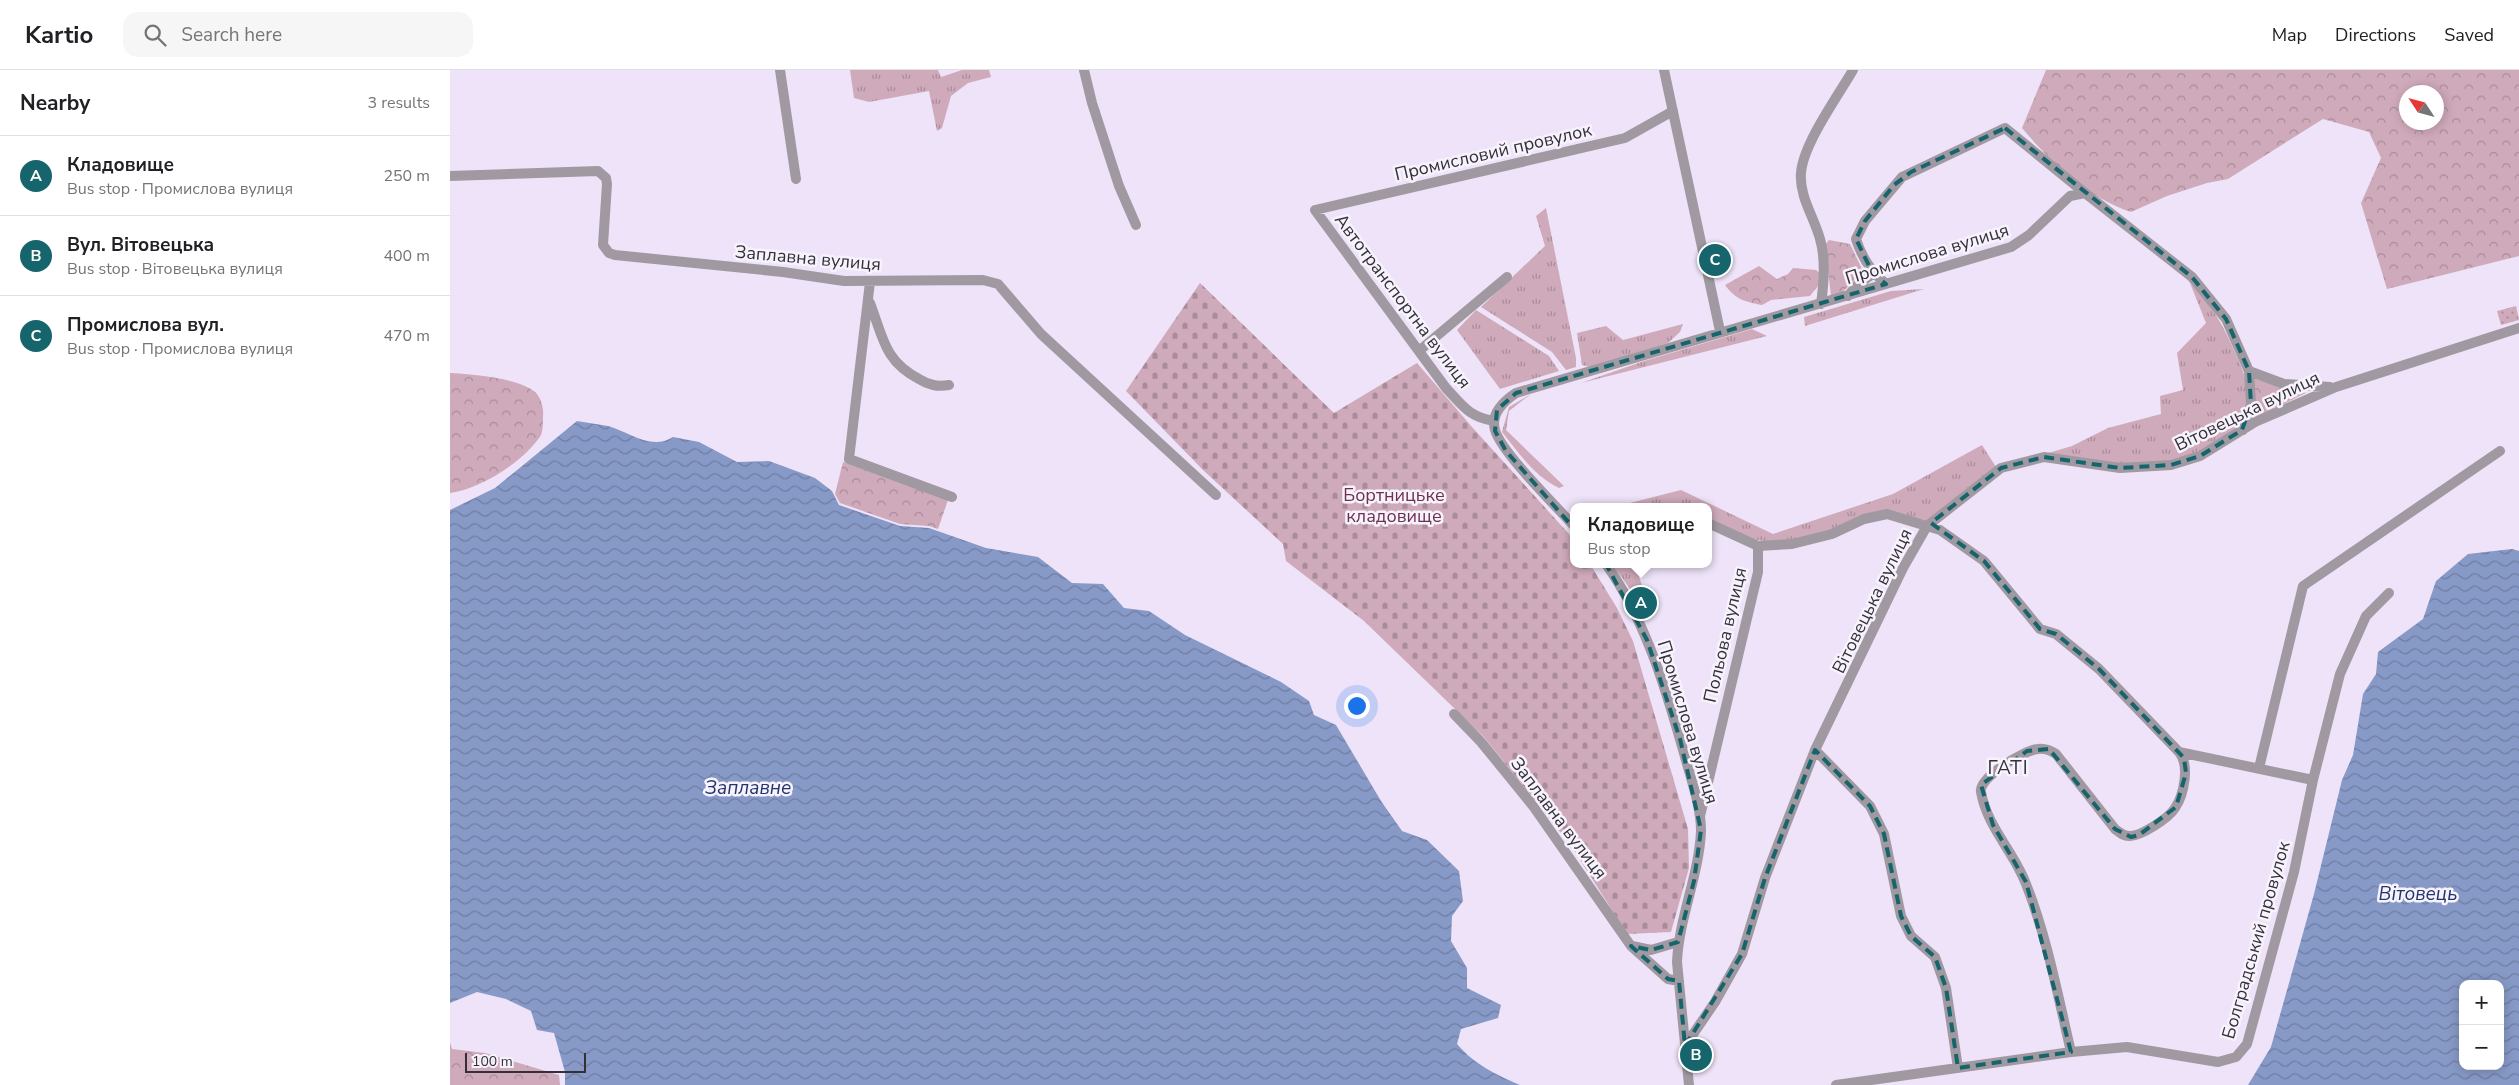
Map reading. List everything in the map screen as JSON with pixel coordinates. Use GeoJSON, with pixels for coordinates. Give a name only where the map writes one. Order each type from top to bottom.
{"type":"FeatureCollection","features":[{"type":"Feature","properties":{"kind":"street"},"geometry":{"type":"LineString","coordinates":[[780,70],[796,179]]}},
{"type":"Feature","properties":{"kind":"street"},"geometry":{"type":"LineString","coordinates":[[1084,70],[1092,103],[1119,186],[1136,225]]}},
{"type":"Feature","properties":{"kind":"street"},"geometry":{"type":"LineString","coordinates":[[1664,70],[1720,332]]}},
{"type":"Feature","properties":{"kind":"street"},"geometry":{"type":"LineString","coordinates":[[1821,304],[1824,281],[1822,250],[1820,238],[1802,190],[1801,172],[1812,140],[1853,70]]}},
{"type":"Feature","properties":{"kind":"street","name":"Промисловий провулок"},"geometry":{"type":"LineString","coordinates":[[1315,210],[1625,138],[1673,111]]}},
{"type":"Feature","properties":{"kind":"street"},"geometry":{"type":"LineString","coordinates":[[1886,284],[1873,274],[1856,239],[1865,220],[1894,185],[1911,172],[2004,128],[2192,277],[2226,319],[2249,371],[2251,404],[2242,430]]}},
{"type":"Feature","properties":{"kind":"street","name":"Заплавна вулиця"},"geometry":{"type":"LineString","coordinates":[[450,176],[535,174],[593,169],[602,174],[608,184],[603,245],[609,253],[783,272],[834,280],[870,282],[984,280],[998,284],[1041,334],[1216,495]]}},
{"type":"Feature","properties":{"kind":"street","name":"Промислова вулиця"},"geometry":{"type":"LineString","coordinates":[[1494,421],[1497,410],[1504,401],[1516,392],[2011,247],[2029,235],[2070,196],[2085,194]]}},
{"type":"Feature","properties":{"kind":"street","name":"Автотранспортна вулиця"},"geometry":{"type":"LineString","coordinates":[[1315,210],[1420,350],[1446,388],[1465,408],[1478,418],[1494,421]]}},
{"type":"Feature","properties":{"kind":"street"},"geometry":{"type":"LineString","coordinates":[[1848,296],[1857,285],[1873,274]]}},
{"type":"Feature","properties":{"kind":"street"},"geometry":{"type":"LineString","coordinates":[[1420,350],[1507,278]]}},
{"type":"Feature","properties":{"kind":"street"},"geometry":{"type":"LineString","coordinates":[[870,282],[849,459],[952,497]]}},
{"type":"Feature","properties":{"kind":"street"},"geometry":{"type":"LineString","coordinates":[[869,300],[893,360],[902,369],[929,384],[949,385]]}},
{"type":"Feature","properties":{"kind":"street","name":"Вітовецька вулиця"},"geometry":{"type":"LineString","coordinates":[[1685,1046],[1715,1002],[1742,954],[1766,874],[1815,750],[1903,568],[1927,526],[2001,468],[2044,457],[2120,468],[2171,465],[2200,456],[2254,422],[2336,387],[2519,328]]}},
{"type":"Feature","properties":{"kind":"street"},"geometry":{"type":"LineString","coordinates":[[2249,371],[2284,384],[2336,387]]}},
{"type":"Feature","properties":{"kind":"street"},"geometry":{"type":"LineString","coordinates":[[1494,421],[1495,431],[1506,451],[1570,522]]}},
{"type":"Feature","properties":{"kind":"street"},"geometry":{"type":"LineString","coordinates":[[2259,768],[2303,586],[2500,450]]}},
{"type":"Feature","properties":{"kind":"street"},"geometry":{"type":"LineString","coordinates":[[1712,525],[1758,546],[1792,544],[1832,534],[1864,519],[1887,514],[1940,530],[1984,561],[2040,629],[2056,634],[2100,669],[2184,758],[2186,774],[2176,807],[2170,814],[2139,835],[2123,836],[2115,830],[2056,754],[2049,749],[2027,751],[1986,778],[1981,785],[1981,792],[1993,825],[2026,882],[2072,1052]]}},
{"type":"Feature","properties":{"kind":"street","name":"Польова вулиця"},"geometry":{"type":"LineString","coordinates":[[1700,819],[1758,572],[1758,546]]}},
{"type":"Feature","properties":{"kind":"street","name":"Промислова вулиця"},"geometry":{"type":"LineString","coordinates":[[1608,568],[1628,601],[1647,640],[1680,739],[1700,819],[1699,852],[1694,881],[1678,942],[1679,981],[1685,1046]]}},
{"type":"Feature","properties":{"kind":"street","name":"Болградський провулок"},"geometry":{"type":"LineString","coordinates":[[1836,1085],[2072,1052],[2127,1047],[2218,1062],[2236,1058],[2247,1044],[2294,872],[2313,780],[2340,674],[2366,616],[2389,593]]}},
{"type":"Feature","properties":{"kind":"street","name":"Заплавна вулиця"},"geometry":{"type":"LineString","coordinates":[[1454,714],[1481,742],[1533,806],[1631,946],[1663,976],[1679,981]]}},
{"type":"Feature","properties":{"kind":"street"},"geometry":{"type":"LineString","coordinates":[[1815,750],[1870,806],[1884,834],[1901,916],[1911,936],[1935,957],[1946,988],[1958,1068]]}},
{"type":"Feature","properties":{"kind":"street"},"geometry":{"type":"LineString","coordinates":[[2179,752],[2313,780]]}},
{"type":"Feature","properties":{"kind":"street"},"geometry":{"type":"LineString","coordinates":[[1631,946],[1652,950],[1678,942]]}},
{"type":"Feature","properties":{"kind":"street"},"geometry":{"type":"LineString","coordinates":[[1685,1046],[1689,1085]]}},
{"type":"Feature","properties":{"kind":"highlighted area"},"geometry":{"type":"Polygon","coordinates":[[[2005,128],[2192,277],[2226,319],[2249,371],[2251,404],[2242,430],[2200,456],[2171,465],[2120,468],[2044,457],[2001,468],[1931,523],[1984,561],[2040,629],[2056,634],[2099,669],[2184,758],[2186,773],[2176,807],[2139,835],[2131,837],[2115,829],[2049,749],[2027,751],[1981,785],[1993,825],[2026,882],[2071,1052],[1958,1068],[1946,988],[1935,957],[1911,936],[1901,916],[1884,834],[1870,806],[1815,750],[1765,878],[1742,954],[1685,1046],[1679,981],[1668,979],[1631,946],[1651,950],[1678,942],[1694,881],[1701,830],[1680,739],[1647,640],[1607,566],[1506,451],[1495,431],[1497,410],[1516,393],[1886,284],[1873,274],[1856,239],[1865,221],[1894,185],[1911,172],[2005,128]]]}},
{"type":"Feature","properties":{"kind":"green space"},"geometry":{"type":"Polygon","coordinates":[[[850,70],[938,70],[941,77],[962,70],[989,70],[991,77],[968,83],[951,96],[942,128],[937,131],[929,91],[869,102],[854,98],[850,70]]]}},
{"type":"Feature","properties":{"kind":"green space"},"geometry":{"type":"Polygon","coordinates":[[[2046,70],[2519,70],[2519,256],[2387,289],[2361,203],[2381,158],[2369,132],[2323,119],[2228,179],[2207,183],[2167,196],[2131,212],[2084,188],[2046,154],[2022,128],[2046,70]]]}},
{"type":"Feature","properties":{"kind":"green space"},"geometry":{"type":"Polygon","coordinates":[[[1546,208],[1576,358],[1576,367],[1566,370],[1552,352],[1481,307],[1545,246],[1536,216],[1546,208]]]}},
{"type":"Feature","properties":{"kind":"green space"},"geometry":{"type":"Polygon","coordinates":[[[1829,240],[1850,244],[1863,271],[1842,293],[1831,296],[1825,245],[1829,240]]]}},
{"type":"Feature","properties":{"kind":"green space"},"geometry":{"type":"Polygon","coordinates":[[[1759,266],[1777,279],[1788,274],[1793,268],[1816,270],[1820,273],[1821,282],[1810,296],[1771,300],[1762,305],[1741,299],[1733,294],[1725,285],[1759,266]]]}},
{"type":"Feature","properties":{"kind":"green space","name":"Бортницьке кладовище"},"geometry":{"type":"Polygon","coordinates":[[[1200,283],[1334,413],[1417,363],[1569,534],[1570,568],[1592,568],[1617,608],[1633,641],[1688,829],[1689,868],[1671,932],[1627,934],[1572,847],[1484,737],[1364,621],[1286,561],[1283,544],[1203,470],[1126,391],[1200,283]]]}},
{"type":"Feature","properties":{"kind":"green space"},"geometry":{"type":"Polygon","coordinates":[[[2190,283],[2218,318],[2241,366],[2248,391],[2247,408],[2242,424],[2232,434],[2200,451],[2161,463],[2111,464],[2045,454],[2072,446],[2108,428],[2161,414],[2160,396],[2183,390],[2177,353],[2206,323],[2190,283]]]}},
{"type":"Feature","properties":{"kind":"green space"},"geometry":{"type":"Polygon","coordinates":[[[1924,289],[1805,326],[1804,317],[1891,291],[1924,289]]]}},
{"type":"Feature","properties":{"kind":"green space"},"geometry":{"type":"Polygon","coordinates":[[[2516,306],[2519,320],[2501,325],[2497,311],[2516,306]]]}},
{"type":"Feature","properties":{"kind":"green space"},"geometry":{"type":"Polygon","coordinates":[[[1476,310],[1549,356],[1559,371],[1500,389],[1457,330],[1476,310]]]}},
{"type":"Feature","properties":{"kind":"green space"},"geometry":{"type":"Polygon","coordinates":[[[1683,324],[1680,332],[1668,343],[1590,367],[1582,365],[1577,333],[1606,326],[1623,340],[1683,324]]]}},
{"type":"Feature","properties":{"kind":"green space"},"geometry":{"type":"Polygon","coordinates":[[[1752,329],[1767,336],[1581,383],[1644,361],[1752,329]]]}},
{"type":"Feature","properties":{"kind":"green space"},"geometry":{"type":"Polygon","coordinates":[[[450,373],[507,380],[528,387],[535,392],[542,403],[543,428],[541,435],[534,445],[513,464],[474,486],[450,493],[450,373]]]}},
{"type":"Feature","properties":{"kind":"green space"},"geometry":{"type":"Polygon","coordinates":[[[2253,378],[2306,393],[2253,419],[2253,378]]]}},
{"type":"Feature","properties":{"kind":"green space"},"geometry":{"type":"Polygon","coordinates":[[[1531,394],[1509,411],[1506,430],[1564,486],[1559,488],[1534,471],[1502,432],[1509,407],[1531,394]]]}},
{"type":"Feature","properties":{"kind":"green space"},"geometry":{"type":"Polygon","coordinates":[[[1982,445],[1996,467],[1928,521],[1887,512],[1831,532],[1795,540],[1773,542],[1749,539],[1712,522],[1712,505],[1773,534],[1893,494],[1982,445]]]}},
{"type":"Feature","properties":{"kind":"green space"},"geometry":{"type":"Polygon","coordinates":[[[843,462],[948,500],[938,529],[929,526],[900,524],[840,503],[835,494],[843,462]]]}},
{"type":"Feature","properties":{"kind":"green space"},"geometry":{"type":"Polygon","coordinates":[[[1681,490],[1708,503],[1630,503],[1681,490]]]}},
{"type":"Feature","properties":{"kind":"green space"},"geometry":{"type":"Polygon","coordinates":[[[1615,568],[1636,568],[1644,592],[1633,593],[1615,568]]]}},
{"type":"Feature","properties":{"kind":"green space"},"geometry":{"type":"Polygon","coordinates":[[[450,1042],[452,1049],[485,1053],[559,1075],[560,1085],[450,1085],[450,1042]]]}},
{"type":"Feature","properties":{"kind":"water","name":"Заплавне"},"geometry":{"type":"Polygon","coordinates":[[[577,421],[608,426],[649,441],[665,441],[673,437],[699,442],[737,462],[769,461],[815,478],[832,491],[839,505],[900,526],[929,528],[986,548],[1038,557],[1072,583],[1103,584],[1124,608],[1149,611],[1185,635],[1281,682],[1309,701],[1314,715],[1336,725],[1381,801],[1402,831],[1427,840],[1459,871],[1463,901],[1452,916],[1451,941],[1467,968],[1467,988],[1501,1005],[1498,1018],[1461,1029],[1457,1044],[1478,1063],[1520,1085],[565,1085],[565,1072],[554,1033],[537,1030],[531,1011],[506,999],[477,992],[450,1003],[450,510],[495,488],[577,421]]]}},
{"type":"Feature","properties":{"kind":"water","name":"Вітовець"},"geometry":{"type":"Polygon","coordinates":[[[2512,549],[2519,551],[2519,1085],[2248,1085],[2271,1047],[2314,894],[2342,780],[2353,755],[2363,694],[2376,674],[2378,652],[2423,619],[2436,581],[2468,554],[2512,549]]]}},
{"type":"Feature","properties":{"kind":"place","name":"Промислова вул."},"geometry":{"type":"Point","coordinates":[1715,260]}},
{"type":"Feature","properties":{"kind":"place","name":"Кладовище"},"geometry":{"type":"Point","coordinates":[1641,603]}},
{"type":"Feature","properties":{"kind":"place","name":"Вул. Вітовецька"},"geometry":{"type":"Point","coordinates":[1696,1055]}},
{"type":"Feature","properties":{"kind":"district","name":"ГАТІ"},"geometry":{"type":"Point","coordinates":[2008,768]}}]}
